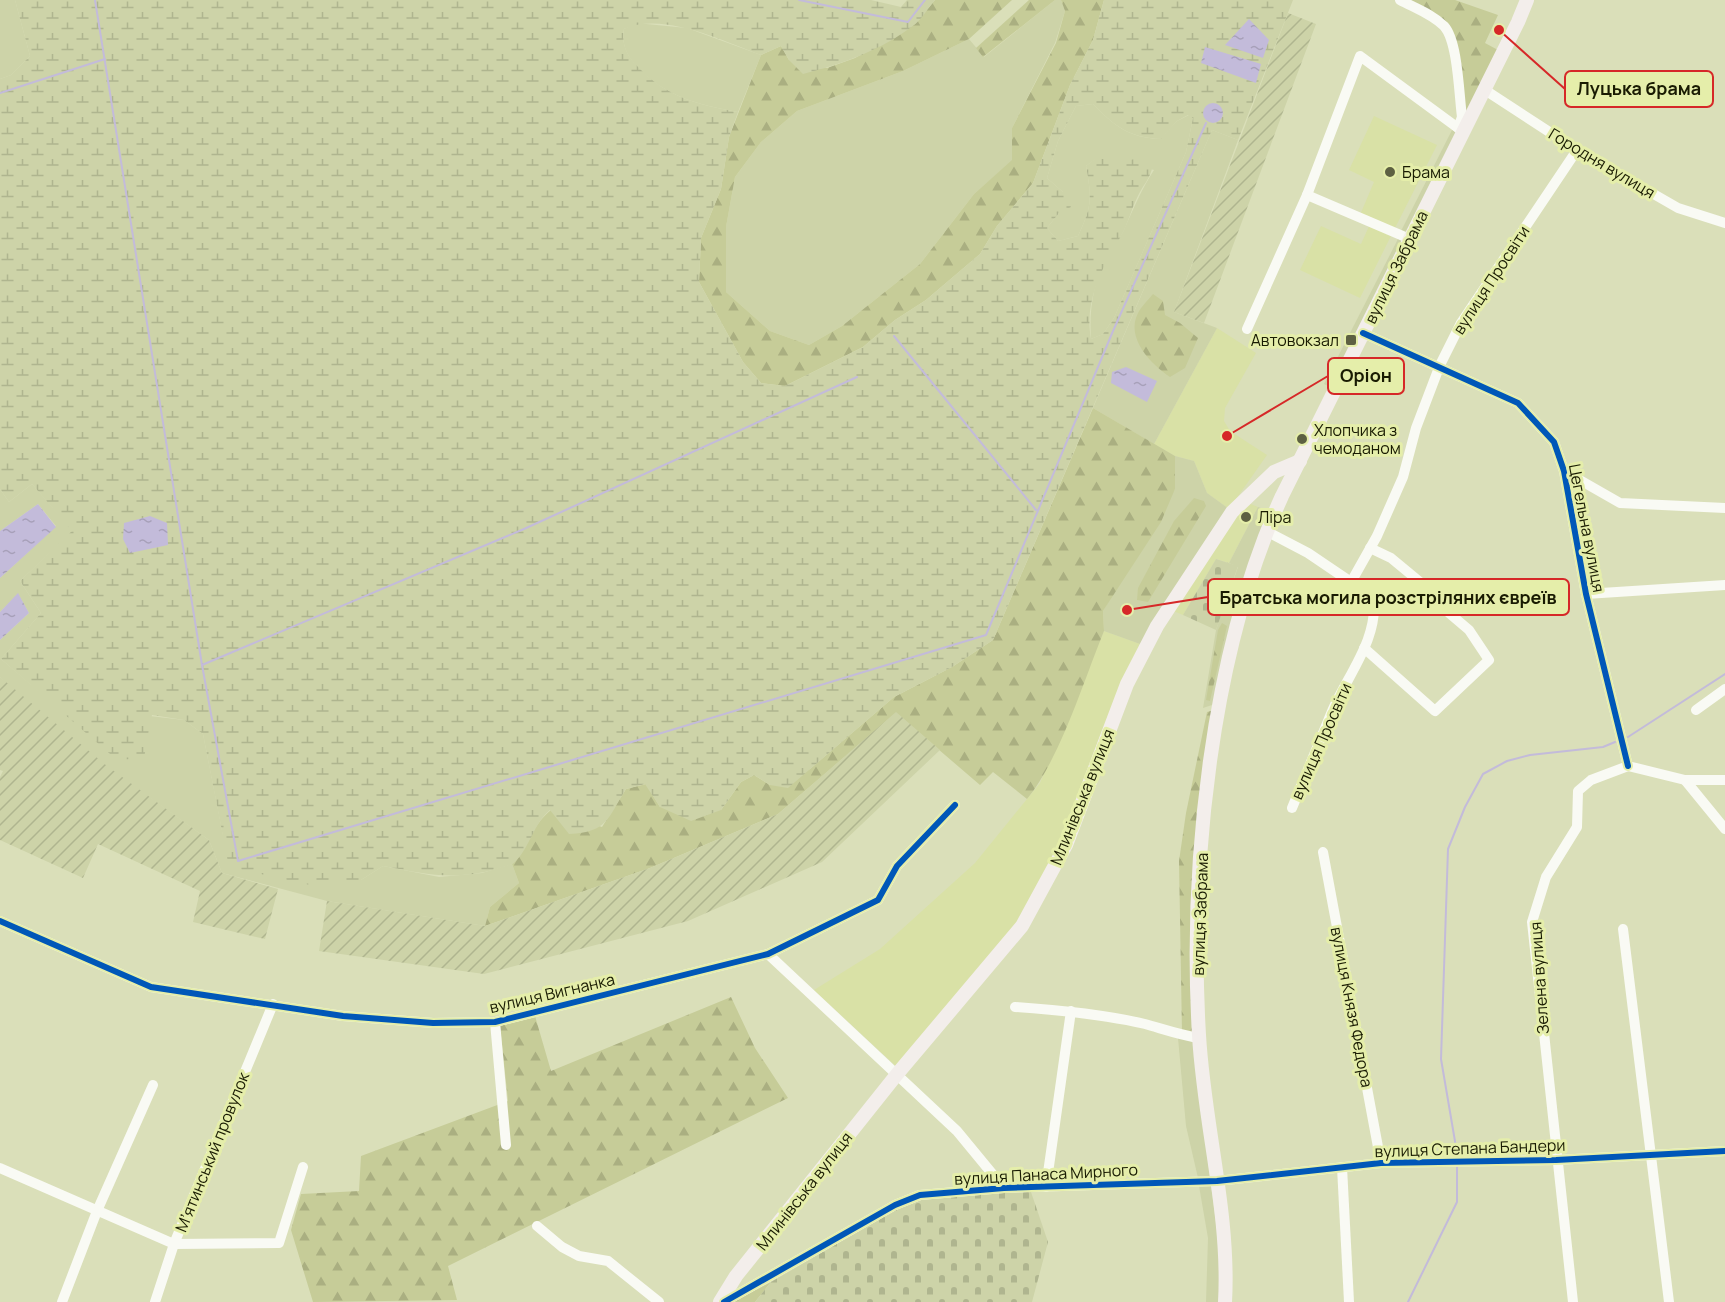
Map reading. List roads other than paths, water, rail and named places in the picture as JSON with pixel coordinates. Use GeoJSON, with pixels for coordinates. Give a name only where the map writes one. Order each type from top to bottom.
{"type":"FeatureCollection","features":[{"type":"Feature","properties":{"kind":"main road","name":"вулиця Забрама"},"geometry":{"type":"LineString","coordinates":[[1225,1302],[1227,1261],[1199,1038],[1197,975],[1201,863],[1207,794],[1221,705],[1243,600],[1266,531],[1410,239],[1461,130],[1485,90],[1527,0]]}},
{"type":"Feature","properties":{"kind":"main road","name":"Млинівська вулиця"},"geometry":{"type":"LineString","coordinates":[[722,1302],[736,1276],[1027,916],[1066,844],[1127,684],[1157,626],[1193,568],[1232,512],[1252,491],[1284,466],[1300,460]]}},
{"type":"Feature","properties":{"kind":"street"},"geometry":{"type":"LineString","coordinates":[[1400,0],[1434,18],[1445,28],[1451,40],[1462,117],[1461,130]]}},
{"type":"Feature","properties":{"kind":"street"},"geometry":{"type":"LineString","coordinates":[[1247,329],[1307,195],[1360,56],[1461,130]]}},
{"type":"Feature","properties":{"kind":"street","name":"Городня вулиця"},"geometry":{"type":"LineString","coordinates":[[1485,90],[1577,150],[1678,207],[1725,224]]}},
{"type":"Feature","properties":{"kind":"street","name":"вулиця Просвіти"},"geometry":{"type":"LineString","coordinates":[[1350,584],[1370,548],[1403,477],[1416,428],[1440,366],[1461,323],[1577,150]]}},
{"type":"Feature","properties":{"kind":"street"},"geometry":{"type":"LineString","coordinates":[[1307,195],[1410,239]]}},
{"type":"Feature","properties":{"kind":"street","name":"Цегельна вулиця"},"geometry":{"type":"LineString","coordinates":[[1363,333],[1518,403],[1554,442],[1564,471],[1586,594],[1628,766]]}},
{"type":"Feature","properties":{"kind":"street"},"geometry":{"type":"LineString","coordinates":[[1564,471],[1620,503],[1725,508]]}},
{"type":"Feature","properties":{"kind":"street","name":"вулиця Просвіти"},"geometry":{"type":"LineString","coordinates":[[1266,531],[1373,597],[1375,608],[1364,648],[1334,708],[1292,808]]}},
{"type":"Feature","properties":{"kind":"street"},"geometry":{"type":"LineString","coordinates":[[1364,648],[1435,711],[1488,660],[1469,630],[1449,613],[1449,606],[1391,558],[1370,548]]}},
{"type":"Feature","properties":{"kind":"street"},"geometry":{"type":"LineString","coordinates":[[1586,594],[1725,585]]}},
{"type":"Feature","properties":{"kind":"street"},"geometry":{"type":"LineString","coordinates":[[1696,710],[1725,689]]}},
{"type":"Feature","properties":{"kind":"street"},"geometry":{"type":"LineString","coordinates":[[1628,766],[1685,780],[1725,780]]}},
{"type":"Feature","properties":{"kind":"street","name":"Зелена вулиця"},"geometry":{"type":"LineString","coordinates":[[1556,1160],[1532,922],[1546,877],[1577,827],[1578,791],[1591,780],[1628,766]]}},
{"type":"Feature","properties":{"kind":"street"},"geometry":{"type":"LineString","coordinates":[[1685,780],[1725,829]]}},
{"type":"Feature","properties":{"kind":"street","name":"вулиця Вигнанка"},"geometry":{"type":"LineString","coordinates":[[1,926],[151,987],[343,1016],[433,1023],[495,1022],[768,954],[878,900],[897,866],[955,805]]}},
{"type":"Feature","properties":{"kind":"street","name":"вулиця Князя Федора"},"geometry":{"type":"LineString","coordinates":[[1323,852],[1381,1163]]}},
{"type":"Feature","properties":{"kind":"street"},"geometry":{"type":"LineString","coordinates":[[1623,929],[1669,1302]]}},
{"type":"Feature","properties":{"kind":"street","name":"вулиця Панаса Мирного"},"geometry":{"type":"LineString","coordinates":[[768,954],[898,1073],[957,1131],[1004,1188]]}},
{"type":"Feature","properties":{"kind":"street","name":"Мʼятинський провулок"},"geometry":{"type":"LineString","coordinates":[[155,1302],[174,1244],[273,1004]]}},
{"type":"Feature","properties":{"kind":"street"},"geometry":{"type":"LineString","coordinates":[[1015,1007],[1071,1011],[1145,1024],[1179,1035],[1199,1038]]}},
{"type":"Feature","properties":{"kind":"street"},"geometry":{"type":"LineString","coordinates":[[1046,1187],[1071,1011]]}},
{"type":"Feature","properties":{"kind":"street"},"geometry":{"type":"LineString","coordinates":[[495,1022],[506,1146]]}},
{"type":"Feature","properties":{"kind":"street"},"geometry":{"type":"LineString","coordinates":[[62,1302],[97,1212],[153,1085]]}},
{"type":"Feature","properties":{"kind":"street","name":"вулиця Степана Бандери"},"geometry":{"type":"LineString","coordinates":[[1217,1181],[1381,1163],[1556,1160],[1725,1151]]}},
{"type":"Feature","properties":{"kind":"street"},"geometry":{"type":"LineString","coordinates":[[1556,1160],[1573,1302]]}},
{"type":"Feature","properties":{"kind":"street"},"geometry":{"type":"LineString","coordinates":[[0,1168],[174,1244],[279,1243],[303,1167]]}},
{"type":"Feature","properties":{"kind":"street"},"geometry":{"type":"LineString","coordinates":[[1342,1167],[1349,1302]]}},
{"type":"Feature","properties":{"kind":"street","name":"вулиця Панаса Мирного"},"geometry":{"type":"LineString","coordinates":[[722,1302],[895,1205],[920,1194],[1004,1188],[1217,1181]]}},
{"type":"Feature","properties":{"kind":"street"},"geometry":{"type":"LineString","coordinates":[[537,1226],[562,1247],[579,1256],[608,1261],[659,1302]]}},
{"type":"Feature","properties":{"kind":"water"},"geometry":{"type":"Polygon","coordinates":[[[1249,19],[1269,40],[1263,58],[1225,45],[1249,19]]]}},
{"type":"Feature","properties":{"kind":"water"},"geometry":{"type":"Polygon","coordinates":[[[1205,47],[1261,64],[1256,83],[1201,63],[1205,47]]]}},
{"type":"Feature","properties":{"kind":"water"},"geometry":{"type":"Polygon","coordinates":[[[1213,103],[1220,106],[1223,113],[1220,120],[1213,123],[1206,120],[1203,113],[1206,106],[1213,103]]]}},
{"type":"Feature","properties":{"kind":"water"},"geometry":{"type":"Polygon","coordinates":[[[1126,367],[1157,381],[1147,402],[1111,383],[1112,372],[1126,367]]]}},
{"type":"Feature","properties":{"kind":"water"},"geometry":{"type":"Polygon","coordinates":[[[38,504],[56,527],[0,578],[0,531],[38,504]]]}},
{"type":"Feature","properties":{"kind":"water"},"geometry":{"type":"Polygon","coordinates":[[[150,516],[167,523],[168,545],[130,553],[123,539],[124,523],[150,516]]]}},
{"type":"Feature","properties":{"kind":"water"},"geometry":{"type":"Polygon","coordinates":[[[18,593],[29,613],[0,640],[0,612],[18,593]]]}},
{"type":"Feature","properties":{"kind":"waterway"},"geometry":{"type":"LineString","coordinates":[[95,0],[202,665],[238,861],[986,635],[1113,331],[1206,123]]}},
{"type":"Feature","properties":{"kind":"waterway"},"geometry":{"type":"LineString","coordinates":[[799,0],[908,22],[925,0]]}},
{"type":"Feature","properties":{"kind":"waterway"},"geometry":{"type":"LineString","coordinates":[[0,93],[105,59]]}},
{"type":"Feature","properties":{"kind":"waterway"},"geometry":{"type":"LineString","coordinates":[[894,336],[1036,510]]}},
{"type":"Feature","properties":{"kind":"waterway"},"geometry":{"type":"LineString","coordinates":[[202,665],[524,529],[857,377]]}},
{"type":"Feature","properties":{"kind":"waterway"},"geometry":{"type":"LineString","coordinates":[[1628,737],[1725,674]]}},
{"type":"Feature","properties":{"kind":"waterway"},"geometry":{"type":"LineString","coordinates":[[1457,1153],[1441,1059],[1448,849],[1465,807],[1483,774],[1507,761],[1530,755],[1603,747],[1615,742]]}},
{"type":"Feature","properties":{"kind":"waterway"},"geometry":{"type":"LineString","coordinates":[[1408,1302],[1457,1202],[1457,1167]]}},
{"type":"Feature","properties":{"kind":"place","name":"Луцька брама"},"geometry":{"type":"Point","coordinates":[1499,30]}},
{"type":"Feature","properties":{"kind":"place","name":"Брама"},"geometry":{"type":"Point","coordinates":[1390,172]}},
{"type":"Feature","properties":{"kind":"place","name":"Автовокзал"},"geometry":{"type":"Point","coordinates":[1351,340]}},
{"type":"Feature","properties":{"kind":"place","name":"Оріон"},"geometry":{"type":"Point","coordinates":[1227,436]}},
{"type":"Feature","properties":{"kind":"place","name":"Хлопчика з чемоданом"},"geometry":{"type":"Point","coordinates":[1302,439]}},
{"type":"Feature","properties":{"kind":"place","name":"Ліра"},"geometry":{"type":"Point","coordinates":[1246,517]}},
{"type":"Feature","properties":{"kind":"place","name":"Братська могила розстріляних євреїв"},"geometry":{"type":"Point","coordinates":[1127,610]}}]}
